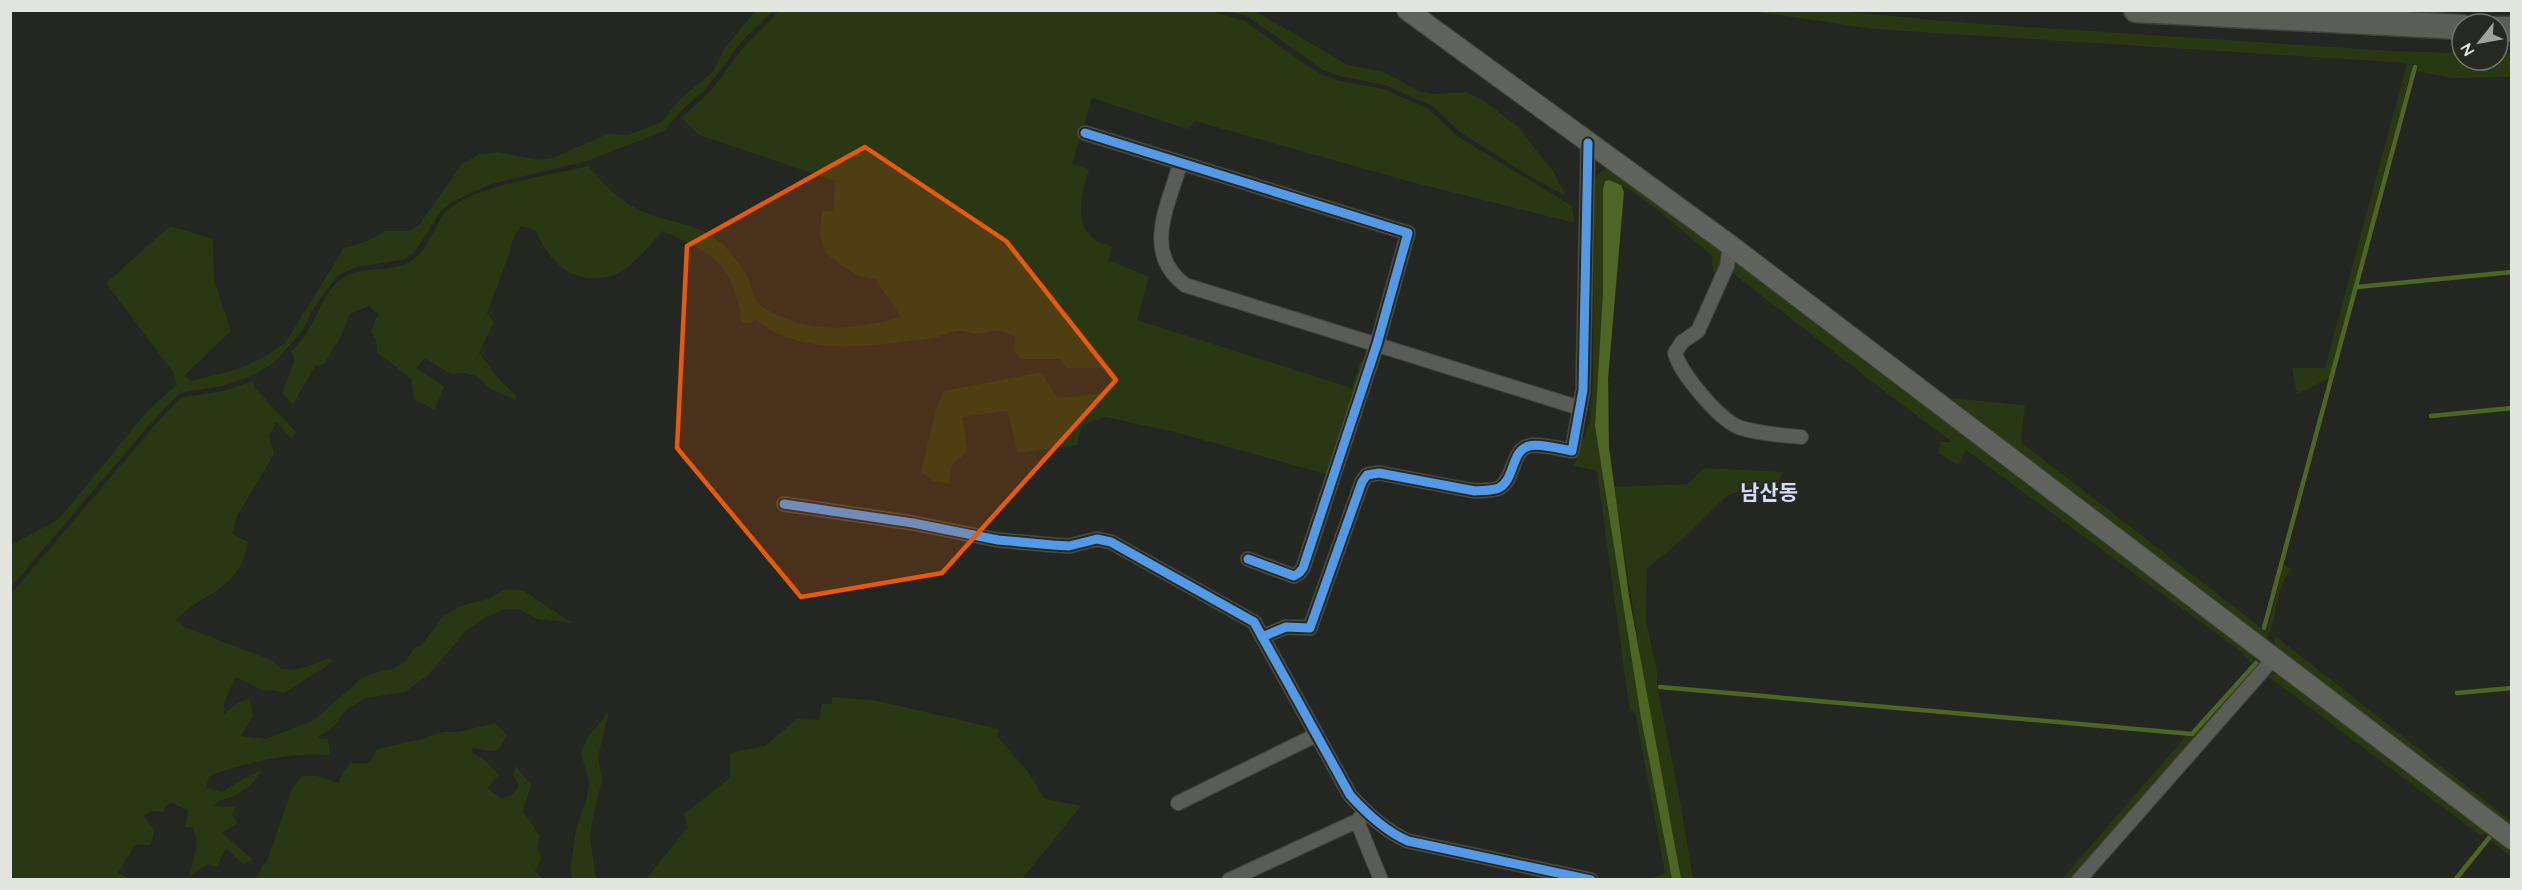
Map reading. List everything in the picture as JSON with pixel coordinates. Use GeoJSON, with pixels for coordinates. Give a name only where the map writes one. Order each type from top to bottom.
{"type":"FeatureCollection","features":[{"type":"Feature","properties":{"kind":"highway"},"geometry":{"type":"LineString","coordinates":[[2136,10],[2450,26]]}},
{"type":"Feature","properties":{"kind":"main road"},"geometry":{"type":"LineString","coordinates":[[1407,10],[1730,245],[2511,839]]}},
{"type":"Feature","properties":{"kind":"street"},"geometry":{"type":"LineString","coordinates":[[1085,133],[1408,233],[1377,344],[1303,568],[1294,576],[1248,559]]}},
{"type":"Feature","properties":{"kind":"street"},"geometry":{"type":"LineString","coordinates":[[1262,637],[1286,627],[1310,628],[1362,482],[1367,475],[1379,473],[1475,491],[1500,488],[1510,476],[1522,450],[1529,445],[1572,451],[1580,408],[1584,342],[1588,143]]}},
{"type":"Feature","properties":{"kind":"street"},"geometry":{"type":"LineString","coordinates":[[1180,164],[1162,229],[1160,250],[1164,263],[1175,278],[1185,285],[1580,408]]}},
{"type":"Feature","properties":{"kind":"street"},"geometry":{"type":"LineString","coordinates":[[1730,245],[1727,266],[1698,331],[1682,342],[1676,353],[1678,362],[1707,400],[1740,428],[1802,438]]}},
{"type":"Feature","properties":{"kind":"street"},"geometry":{"type":"LineString","coordinates":[[784,504],[998,540],[1069,546],[1097,539],[1111,542],[1254,622],[1361,817],[1381,879]]}},
{"type":"Feature","properties":{"kind":"street"},"geometry":{"type":"LineString","coordinates":[[2079,879],[2273,658]]}},
{"type":"Feature","properties":{"kind":"street"},"geometry":{"type":"LineString","coordinates":[[1178,803],[1316,735]]}},
{"type":"Feature","properties":{"kind":"street"},"geometry":{"type":"LineString","coordinates":[[1229,879],[1361,817]]}},
{"type":"Feature","properties":{"kind":"street"},"geometry":{"type":"LineString","coordinates":[[1361,817],[1408,841],[1591,879]]}},
{"type":"Feature","properties":{"kind":"highlighted area"},"geometry":{"type":"Polygon","coordinates":[[[865,147],[1006,241],[1116,380],[942,573],[801,597],[677,448],[687,246],[865,147]]]}},
{"type":"Feature","properties":{"kind":"shaded area"},"geometry":{"type":"Polygon","coordinates":[[[756,10],[773,11],[742,41],[706,89],[686,106],[664,131],[587,161],[491,184],[452,202],[442,210],[413,254],[402,260],[356,267],[337,276],[315,306],[302,331],[274,363],[251,376],[223,386],[180,393],[158,415],[11,587],[11,545],[59,519],[149,409],[177,385],[173,372],[106,283],[170,226],[213,239],[214,280],[231,331],[185,375],[191,381],[238,369],[262,358],[285,343],[344,248],[368,241],[385,231],[409,231],[419,225],[462,164],[480,154],[498,152],[539,160],[553,158],[607,134],[628,135],[661,122],[681,98],[709,75],[722,52],[756,10]]]}},
{"type":"Feature","properties":{"kind":"shaded area"},"geometry":{"type":"Polygon","coordinates":[[[1206,10],[1245,21],[1321,74],[1339,81],[1384,89],[1430,110],[1457,136],[1572,206],[1575,223],[1415,183],[1195,121],[1187,129],[1092,98],[1072,164],[1089,169],[1081,204],[1082,222],[1093,239],[1112,247],[1108,260],[1149,277],[1137,320],[1352,388],[1360,362],[1368,363],[1329,475],[1175,432],[1105,417],[1082,425],[1077,445],[1018,453],[1007,411],[962,417],[968,451],[952,465],[949,484],[934,481],[921,472],[936,409],[944,391],[1042,372],[1057,398],[1100,394],[1113,382],[1102,368],[1066,368],[1060,359],[1021,359],[1014,351],[1016,337],[999,331],[976,334],[958,331],[887,344],[840,346],[817,345],[795,340],[775,332],[756,320],[741,323],[734,289],[720,265],[696,247],[662,231],[638,258],[622,271],[606,277],[588,278],[577,276],[560,266],[546,250],[535,230],[521,226],[513,238],[487,313],[494,322],[479,353],[516,396],[515,400],[489,388],[477,376],[465,373],[451,374],[425,358],[416,368],[444,386],[435,410],[414,399],[411,379],[377,352],[376,339],[371,332],[378,314],[369,306],[350,314],[341,336],[324,364],[315,366],[293,404],[282,393],[295,360],[291,352],[304,337],[328,293],[340,280],[356,272],[391,268],[414,259],[424,249],[445,213],[473,196],[512,183],[588,166],[609,188],[633,207],[698,229],[717,239],[742,268],[758,303],[777,315],[808,325],[839,328],[901,317],[876,280],[856,275],[825,253],[820,233],[822,211],[833,211],[835,181],[699,135],[681,118],[710,92],[746,44],[779,11],[1206,10]]]}},
{"type":"Feature","properties":{"kind":"shaded area"},"geometry":{"type":"Polygon","coordinates":[[[1225,11],[1255,11],[1348,65],[1384,72],[1419,91],[1433,94],[1466,92],[1484,101],[1517,126],[1553,171],[1565,195],[1532,178],[1460,132],[1432,106],[1385,85],[1340,76],[1323,70],[1247,16],[1225,11]]]}},
{"type":"Feature","properties":{"kind":"shaded area"},"geometry":{"type":"Polygon","coordinates":[[[1752,11],[1838,11],[1967,23],[2393,51],[2450,53],[2450,72],[2510,72],[2511,53],[2511,77],[2452,78],[2417,71],[2418,65],[2413,64],[2330,378],[2297,394],[2292,368],[2325,368],[2407,63],[1873,29],[1752,11]]]}},
{"type":"Feature","properties":{"kind":"shaded area"},"geometry":{"type":"Polygon","coordinates":[[[1608,168],[1720,248],[1722,258],[1717,274],[1713,271],[1712,256],[1677,226],[1633,192],[1620,184],[1605,181],[1603,189],[1603,292],[1595,426],[1641,718],[1672,879],[1650,879],[1665,873],[1636,716],[1629,706],[1597,471],[1574,466],[1590,420],[1593,381],[1594,181],[1599,173],[1608,168]]]}},
{"type":"Feature","properties":{"kind":"shaded area"},"geometry":{"type":"Polygon","coordinates":[[[1609,180],[1621,185],[1624,192],[1608,379],[1609,447],[1629,596],[1681,879],[1672,879],[1641,718],[1595,426],[1603,292],[1603,189],[1605,181],[1609,180]]]}},
{"type":"Feature","properties":{"kind":"shaded area"},"geometry":{"type":"Polygon","coordinates":[[[1734,263],[1740,264],[2254,655],[2252,663],[2240,651],[1966,450],[1959,465],[1938,453],[1941,442],[1952,442],[1730,271],[1734,263]]]}},
{"type":"Feature","properties":{"kind":"shaded area"},"geometry":{"type":"Polygon","coordinates":[[[252,381],[256,389],[296,432],[292,439],[276,422],[269,436],[274,454],[236,518],[232,534],[248,542],[244,558],[237,571],[229,581],[176,620],[187,628],[274,661],[281,669],[305,667],[328,658],[333,662],[284,693],[273,690],[264,691],[236,677],[224,702],[224,714],[249,698],[253,715],[241,736],[266,739],[314,720],[360,680],[373,673],[393,669],[406,661],[413,649],[422,645],[444,615],[463,605],[488,599],[506,589],[524,591],[572,623],[537,619],[518,609],[502,610],[484,618],[467,630],[428,675],[405,692],[366,698],[347,709],[335,725],[317,738],[328,739],[330,755],[299,755],[268,759],[209,776],[206,788],[222,792],[262,770],[244,790],[233,797],[219,801],[214,806],[235,807],[232,815],[238,823],[222,833],[253,860],[243,864],[226,848],[217,867],[207,864],[189,877],[197,843],[193,828],[185,827],[188,811],[173,803],[166,805],[163,812],[152,811],[143,816],[154,830],[151,845],[135,845],[118,873],[131,879],[11,879],[11,594],[161,418],[182,397],[224,391],[252,381]]]}},
{"type":"Feature","properties":{"kind":"shaded area"},"geometry":{"type":"Polygon","coordinates":[[[1949,398],[2025,405],[2021,441],[2023,444],[2260,627],[2264,633],[2267,631],[2284,563],[2287,567],[2292,568],[2282,585],[2266,641],[1958,407],[1949,398]]]}},
{"type":"Feature","properties":{"kind":"shaded area"},"geometry":{"type":"Polygon","coordinates":[[[1704,468],[1784,472],[1774,489],[1767,494],[1748,487],[1725,497],[1686,536],[1647,569],[1646,621],[1692,874],[1695,879],[1681,879],[1648,706],[1614,487],[1688,484],[1704,468]]]}},
{"type":"Feature","properties":{"kind":"shaded area"},"geometry":{"type":"Polygon","coordinates":[[[2275,636],[2511,821],[2511,831],[2274,647],[2275,636]]]}},
{"type":"Feature","properties":{"kind":"shaded area"},"geometry":{"type":"Polygon","coordinates":[[[2260,661],[2262,663],[2073,879],[2061,880],[2187,735],[2193,735],[2260,661]]]}},
{"type":"Feature","properties":{"kind":"shaded area"},"geometry":{"type":"Polygon","coordinates":[[[2281,674],[2511,849],[2511,857],[2486,834],[2481,836],[2268,676],[2281,674]]]}},
{"type":"Feature","properties":{"kind":"shaded area"},"geometry":{"type":"Polygon","coordinates":[[[832,697],[873,700],[999,729],[997,736],[1028,772],[1045,799],[1081,806],[1022,879],[646,879],[688,827],[684,814],[730,778],[730,753],[765,746],[797,719],[819,720],[822,704],[832,704],[832,697]]]}},
{"type":"Feature","properties":{"kind":"shaded area"},"geometry":{"type":"Polygon","coordinates":[[[609,711],[598,757],[602,780],[590,838],[596,879],[572,879],[570,869],[577,825],[587,797],[589,782],[581,753],[586,740],[609,711]]]}},
{"type":"Feature","properties":{"kind":"shaded area"},"geometry":{"type":"Polygon","coordinates":[[[495,723],[507,735],[498,750],[473,748],[472,753],[485,760],[499,775],[487,788],[502,799],[513,794],[519,786],[513,774],[516,766],[531,785],[523,811],[540,836],[537,847],[542,858],[535,871],[542,879],[255,879],[268,858],[292,789],[301,776],[317,776],[338,783],[351,763],[370,763],[377,749],[443,732],[458,732],[495,723]]]}},
{"type":"Feature","properties":{"kind":"waterway"},"geometry":{"type":"LineString","coordinates":[[2264,628],[2415,67]]}},
{"type":"Feature","properties":{"kind":"waterway"},"geometry":{"type":"LineString","coordinates":[[2357,287],[2512,272]]}},
{"type":"Feature","properties":{"kind":"waterway"},"geometry":{"type":"LineString","coordinates":[[2431,416],[2512,408]]}},
{"type":"Feature","properties":{"kind":"waterway"},"geometry":{"type":"LineString","coordinates":[[1660,687],[2192,734],[2256,663]]}},
{"type":"Feature","properties":{"kind":"waterway"},"geometry":{"type":"LineString","coordinates":[[2457,693],[2512,688]]}},
{"type":"Feature","properties":{"kind":"waterway"},"geometry":{"type":"LineString","coordinates":[[2455,880],[2489,838]]}},
{"type":"Feature","properties":{"kind":"cycle path"},"geometry":{"type":"LineString","coordinates":[[1085,133],[1408,233],[1377,344],[1303,568],[1294,576],[1248,559]]}},
{"type":"Feature","properties":{"kind":"cycle path"},"geometry":{"type":"LineString","coordinates":[[1262,637],[1286,627],[1310,628],[1362,482],[1367,475],[1379,473],[1475,491],[1490,490],[1504,484],[1519,453],[1529,446],[1538,445],[1572,451],[1583,390],[1588,143]]}},
{"type":"Feature","properties":{"kind":"cycle path"},"geometry":{"type":"LineString","coordinates":[[784,504],[913,523],[998,540],[1069,546],[1097,539],[1111,542],[1254,622],[1350,795],[1384,827],[1408,841],[1591,880]]}},
{"type":"Feature","properties":{"kind":"district","name":"남산동"},"geometry":{"type":"Point","coordinates":[1769,492]}}]}
